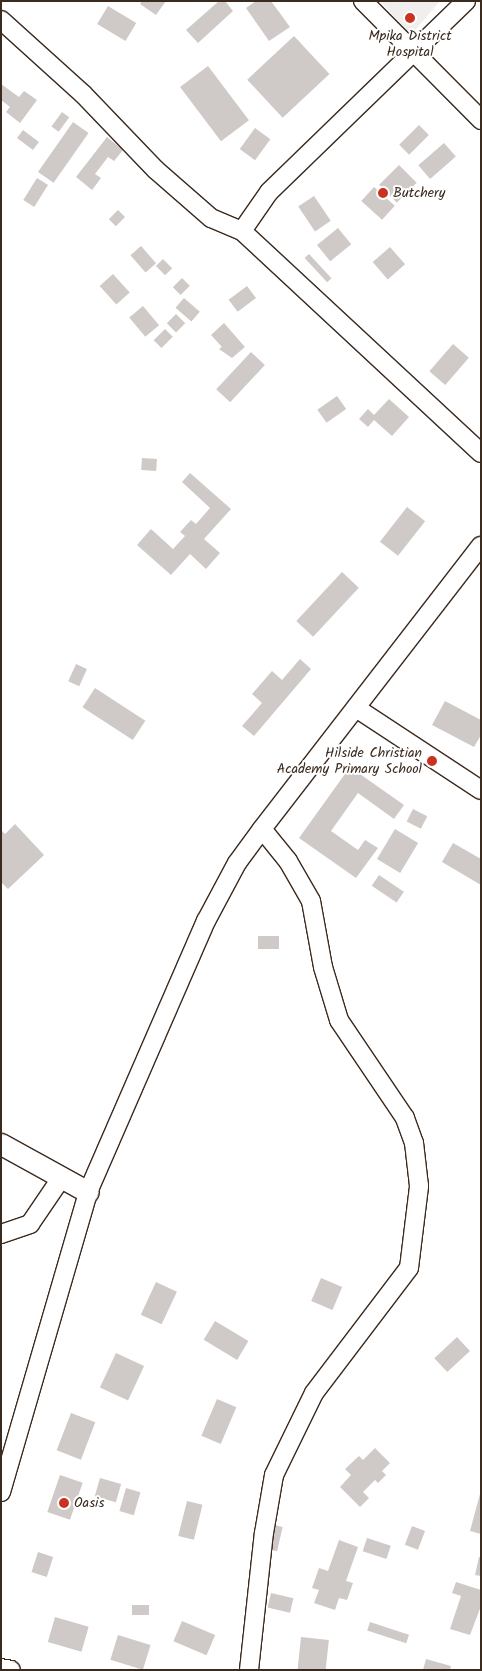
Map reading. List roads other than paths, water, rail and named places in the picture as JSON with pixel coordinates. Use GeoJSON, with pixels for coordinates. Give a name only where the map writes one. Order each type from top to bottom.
{"type":"FeatureCollection","features":[{"type":"Feature","properties":{"kind":"main road"},"geometry":{"type":"LineString","coordinates":[[1,1144],[88,1192]]}},
{"type":"Feature","properties":{"kind":"street"},"geometry":{"type":"LineString","coordinates":[[363,1],[481,120]]}},
{"type":"Feature","properties":{"kind":"street"},"geometry":{"type":"LineString","coordinates":[[242,231],[269,192],[415,54],[466,1]]}},
{"type":"Feature","properties":{"kind":"street"},"geometry":{"type":"LineString","coordinates":[[1,20],[83,94],[183,194],[210,218],[242,231],[481,453]]}},
{"type":"Feature","properties":{"kind":"street"},"geometry":{"type":"LineString","coordinates":[[1,1492],[88,1192],[206,921],[237,863],[262,828],[481,546]]}},
{"type":"Feature","properties":{"kind":"street"},"geometry":{"type":"LineString","coordinates":[[356,708],[481,790]]}},
{"type":"Feature","properties":{"kind":"street"},"geometry":{"type":"LineString","coordinates":[[249,1670],[264,1534],[274,1475],[314,1393],[408,1268],[419,1186],[414,1143],[405,1118],[339,1020],[323,967],[310,901],[288,861],[262,828]]}},
{"type":"Feature","properties":{"kind":"street"},"geometry":{"type":"LineString","coordinates":[[1,1234],[30,1224],[62,1177]]}},
{"type":"Feature","properties":{"kind":"street"},"geometry":{"type":"LineString","coordinates":[[1,1668],[10,1670]]}},
{"type":"Feature","properties":{"kind":"place","name":"Mpika District Hospital"},"geometry":{"type":"Point","coordinates":[410,18]}},
{"type":"Feature","properties":{"kind":"place","name":"Butchery"},"geometry":{"type":"Point","coordinates":[383,193]}},
{"type":"Feature","properties":{"kind":"place","name":"Hilside Christian Academy Primary School"},"geometry":{"type":"Point","coordinates":[432,761]}},
{"type":"Feature","properties":{"kind":"place","name":"Oasis"},"geometry":{"type":"Point","coordinates":[64,1503]}}]}
